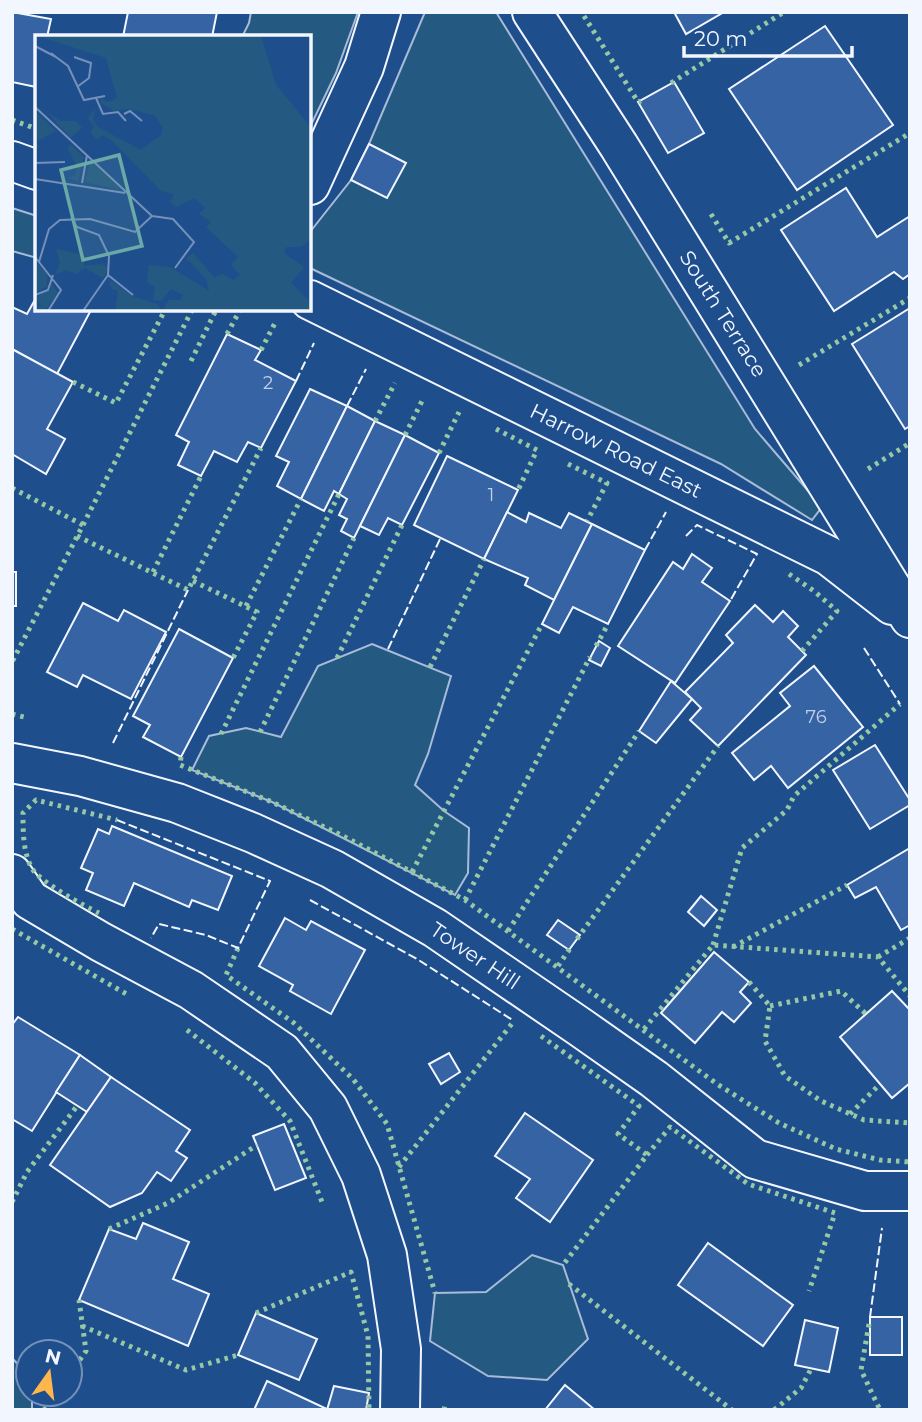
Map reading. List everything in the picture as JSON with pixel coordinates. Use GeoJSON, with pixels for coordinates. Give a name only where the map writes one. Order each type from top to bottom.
{"type":"FeatureCollection","features":[{"type":"Feature","properties":{"kind":"street"},"geometry":{"type":"LineString","coordinates":[[312,181],[364,67],[381,12]]}},
{"type":"Feature","properties":{"kind":"street","name":"South Terrace"},"geometry":{"type":"LineString","coordinates":[[532,12],[619,146],[910,619]]}},
{"type":"Feature","properties":{"kind":"street"},"geometry":{"type":"LineString","coordinates":[[12,161],[35,169]]}},
{"type":"Feature","properties":{"kind":"street","name":"Harrow Road East"},"geometry":{"type":"LineString","coordinates":[[312,301],[829,556],[910,619]]}},
{"type":"Feature","properties":{"kind":"street","name":"Tower Hill"},"geometry":{"type":"LineString","coordinates":[[12,763],[80,776],[177,803],[253,833],[332,869],[435,928],[569,1019],[654,1079],[755,1159],[865,1191],[910,1191]]}},
{"type":"Feature","properties":{"kind":"street"},"geometry":{"type":"LineString","coordinates":[[12,874],[30,900],[101,942],[191,989],[282,1052],[328,1108],[361,1175],[387,1255],[401,1349],[400,1410]]}},
{"type":"Feature","properties":{"kind":"shaded area"},"geometry":{"type":"Polygon","coordinates":[[[251,12],[358,12],[336,73],[312,123],[312,35],[243,35],[251,12]]]}},
{"type":"Feature","properties":{"kind":"shaded area"},"geometry":{"type":"Polygon","coordinates":[[[425,12],[496,12],[755,429],[822,507],[812,520],[721,464],[312,269],[312,229],[351,180],[425,12]]]}},
{"type":"Feature","properties":{"kind":"shaded area"},"geometry":{"type":"Polygon","coordinates":[[[12,208],[35,215],[35,257],[12,251],[12,208]]]}},
{"type":"Feature","properties":{"kind":"shaded area"},"geometry":{"type":"Polygon","coordinates":[[[372,644],[451,676],[428,754],[415,785],[444,811],[469,828],[468,873],[455,895],[272,802],[192,770],[209,736],[246,728],[281,737],[318,666],[372,644]]]}},
{"type":"Feature","properties":{"kind":"shaded area"},"geometry":{"type":"Polygon","coordinates":[[[532,1255],[563,1265],[588,1339],[547,1380],[488,1376],[430,1341],[435,1293],[486,1292],[532,1255]]]}},
{"type":"Feature","properties":{"kind":"shaded area"},"geometry":{"type":"Polygon","coordinates":[[[12,1358],[14,1408],[32,1410],[12,1410],[12,1358]]]}},
{"type":"Feature","properties":{"kind":"building"},"geometry":{"type":"Polygon","coordinates":[[[12,12],[51,19],[47,35],[35,35],[35,87],[12,82],[12,12]]]}},
{"type":"Feature","properties":{"kind":"building"},"geometry":{"type":"Polygon","coordinates":[[[128,12],[217,12],[212,35],[123,35],[128,12]]]}},
{"type":"Feature","properties":{"kind":"building"},"geometry":{"type":"Polygon","coordinates":[[[674,12],[724,12],[686,34],[674,12]]]}},
{"type":"Feature","properties":{"kind":"building"},"geometry":{"type":"Polygon","coordinates":[[[825,26],[893,125],[797,190],[729,89],[825,26]]]}},
{"type":"Feature","properties":{"kind":"building"},"geometry":{"type":"Polygon","coordinates":[[[674,82],[704,133],[668,153],[638,102],[674,82]]]}},
{"type":"Feature","properties":{"kind":"building"},"geometry":{"type":"Polygon","coordinates":[[[369,144],[406,163],[387,198],[351,180],[369,144]]]}},
{"type":"Feature","properties":{"kind":"building"},"geometry":{"type":"Polygon","coordinates":[[[846,188],[877,237],[910,216],[910,274],[903,279],[894,272],[834,311],[781,230],[846,188]]]}},
{"type":"Feature","properties":{"kind":"building"},"geometry":{"type":"Polygon","coordinates":[[[35,300],[35,312],[90,312],[57,374],[12,349],[12,307],[27,314],[35,300]]]}},
{"type":"Feature","properties":{"kind":"building"},"geometry":{"type":"Polygon","coordinates":[[[910,308],[910,426],[905,429],[852,344],[910,308]]]}},
{"type":"Feature","properties":{"kind":"building"},"geometry":{"type":"Polygon","coordinates":[[[227,334],[261,350],[255,360],[296,381],[261,448],[248,442],[237,462],[214,451],[201,476],[178,465],[189,442],[176,435],[227,334]]]}},
{"type":"Feature","properties":{"kind":"building"},"geometry":{"type":"Polygon","coordinates":[[[12,349],[73,382],[47,429],[65,439],[46,474],[12,454],[12,349]]]}},
{"type":"Feature","properties":{"kind":"building"},"geometry":{"type":"Polygon","coordinates":[[[310,389],[347,406],[301,499],[277,486],[289,462],[276,456],[310,389]]]}},
{"type":"Feature","properties":{"kind":"building"},"geometry":{"type":"Polygon","coordinates":[[[347,406],[375,421],[339,494],[334,491],[324,511],[301,499],[347,406]]]}},
{"type":"Feature","properties":{"kind":"building"},"geometry":{"type":"Polygon","coordinates":[[[375,421],[405,435],[354,538],[341,531],[347,519],[339,515],[347,499],[339,494],[375,421]]]}},
{"type":"Feature","properties":{"kind":"building"},"geometry":{"type":"Polygon","coordinates":[[[405,435],[439,453],[402,525],[388,518],[379,535],[360,526],[405,435]]]}},
{"type":"Feature","properties":{"kind":"building"},"geometry":{"type":"Polygon","coordinates":[[[447,456],[518,490],[484,559],[414,525],[447,456]]]}},
{"type":"Feature","properties":{"kind":"building"},"geometry":{"type":"Polygon","coordinates":[[[507,512],[526,522],[529,513],[561,528],[569,513],[592,524],[554,600],[525,585],[528,578],[484,559],[507,512]]]}},
{"type":"Feature","properties":{"kind":"building"},"geometry":{"type":"Polygon","coordinates":[[[592,524],[645,550],[608,624],[573,607],[559,633],[542,624],[592,524]]]}},
{"type":"Feature","properties":{"kind":"building"},"geometry":{"type":"Polygon","coordinates":[[[692,554],[712,568],[702,582],[730,601],[675,683],[618,646],[673,562],[683,569],[692,554]]]}},
{"type":"Feature","properties":{"kind":"building"},"geometry":{"type":"Polygon","coordinates":[[[12,572],[16,572],[16,606],[12,606],[12,572]]]}},
{"type":"Feature","properties":{"kind":"building"},"geometry":{"type":"Polygon","coordinates":[[[83,603],[118,621],[124,610],[166,632],[131,699],[83,675],[77,687],[47,672],[83,603]]]}},
{"type":"Feature","properties":{"kind":"building"},"geometry":{"type":"Polygon","coordinates":[[[755,605],[773,622],[783,611],[798,626],[788,637],[806,655],[718,746],[690,720],[701,708],[685,692],[733,643],[726,635],[755,605]]]}},
{"type":"Feature","properties":{"kind":"building"},"geometry":{"type":"Polygon","coordinates":[[[179,629],[233,658],[181,757],[143,737],[150,725],[133,716],[179,629]]]}},
{"type":"Feature","properties":{"kind":"building"},"geometry":{"type":"Polygon","coordinates":[[[599,641],[610,648],[601,666],[589,660],[599,641]]]}},
{"type":"Feature","properties":{"kind":"building"},"geometry":{"type":"Polygon","coordinates":[[[814,666],[863,727],[788,788],[771,766],[754,780],[732,753],[790,706],[780,693],[814,666]]]}},
{"type":"Feature","properties":{"kind":"building"},"geometry":{"type":"Polygon","coordinates":[[[671,681],[692,699],[656,743],[639,731],[671,681]]]}},
{"type":"Feature","properties":{"kind":"building"},"geometry":{"type":"Polygon","coordinates":[[[875,745],[910,800],[910,805],[870,829],[833,770],[875,745]]]}},
{"type":"Feature","properties":{"kind":"building"},"geometry":{"type":"Polygon","coordinates":[[[112,826],[232,876],[218,910],[192,900],[189,907],[134,883],[124,906],[86,890],[93,873],[81,868],[98,829],[109,834],[112,826]]]}},
{"type":"Feature","properties":{"kind":"building"},"geometry":{"type":"Polygon","coordinates":[[[910,848],[910,925],[901,930],[876,887],[855,898],[847,885],[910,848]]]}},
{"type":"Feature","properties":{"kind":"building"},"geometry":{"type":"Polygon","coordinates":[[[701,896],[717,910],[704,926],[688,912],[701,896]]]}},
{"type":"Feature","properties":{"kind":"building"},"geometry":{"type":"Polygon","coordinates":[[[285,918],[306,930],[311,921],[365,950],[331,1014],[290,991],[293,985],[259,966],[285,918]]]}},
{"type":"Feature","properties":{"kind":"building"},"geometry":{"type":"Polygon","coordinates":[[[558,920],[580,935],[569,950],[547,935],[558,920]]]}},
{"type":"Feature","properties":{"kind":"building"},"geometry":{"type":"Polygon","coordinates":[[[714,952],[749,982],[740,992],[751,1003],[734,1022],[722,1012],[695,1043],[661,1013],[714,952]]]}},
{"type":"Feature","properties":{"kind":"building"},"geometry":{"type":"Polygon","coordinates":[[[892,991],[910,1010],[910,1083],[892,1098],[840,1037],[892,991]]]}},
{"type":"Feature","properties":{"kind":"building"},"geometry":{"type":"Polygon","coordinates":[[[18,1017],[80,1055],[32,1131],[12,1119],[12,1025],[18,1017]]]}},
{"type":"Feature","properties":{"kind":"building"},"geometry":{"type":"Polygon","coordinates":[[[449,1053],[460,1072],[441,1084],[429,1064],[449,1053]]]}},
{"type":"Feature","properties":{"kind":"building"},"geometry":{"type":"Polygon","coordinates":[[[80,1055],[111,1077],[87,1112],[56,1092],[80,1055]]]}},
{"type":"Feature","properties":{"kind":"building"},"geometry":{"type":"Polygon","coordinates":[[[111,1077],[190,1130],[176,1151],[187,1158],[171,1181],[157,1172],[142,1193],[110,1207],[50,1165],[111,1077]]]}},
{"type":"Feature","properties":{"kind":"building"},"geometry":{"type":"Polygon","coordinates":[[[525,1113],[593,1160],[550,1222],[516,1198],[530,1179],[495,1156],[525,1113]]]}},
{"type":"Feature","properties":{"kind":"building"},"geometry":{"type":"Polygon","coordinates":[[[284,1124],[306,1178],[275,1190],[253,1136],[284,1124]]]}},
{"type":"Feature","properties":{"kind":"building"},"geometry":{"type":"Polygon","coordinates":[[[143,1223],[189,1242],[173,1279],[209,1294],[188,1346],[79,1300],[109,1229],[136,1239],[143,1223]]]}},
{"type":"Feature","properties":{"kind":"building"},"geometry":{"type":"Polygon","coordinates":[[[708,1243],[793,1305],[763,1346],[678,1285],[708,1243]]]}},
{"type":"Feature","properties":{"kind":"building"},"geometry":{"type":"Polygon","coordinates":[[[256,1313],[317,1339],[299,1380],[238,1355],[256,1313]]]}},
{"type":"Feature","properties":{"kind":"building"},"geometry":{"type":"Polygon","coordinates":[[[870,1317],[902,1317],[902,1355],[870,1355],[870,1317]]]}},
{"type":"Feature","properties":{"kind":"building"},"geometry":{"type":"Polygon","coordinates":[[[805,1320],[838,1328],[829,1372],[795,1365],[805,1320]]]}},
{"type":"Feature","properties":{"kind":"building"},"geometry":{"type":"Polygon","coordinates":[[[267,1381],[327,1409],[254,1410],[267,1381]]]}},
{"type":"Feature","properties":{"kind":"building"},"geometry":{"type":"Polygon","coordinates":[[[565,1385],[595,1410],[545,1410],[565,1385]]]}},
{"type":"Feature","properties":{"kind":"building"},"geometry":{"type":"Polygon","coordinates":[[[334,1386],[369,1393],[366,1410],[327,1410],[334,1386]]]}},
{"type":"Feature","properties":{"kind":"hedge"},"geometry":{"type":"LineString","coordinates":[[671,83],[784,12]]}},
{"type":"Feature","properties":{"kind":"hedge"},"geometry":{"type":"LineString","coordinates":[[584,16],[638,102],[641,101]]}},
{"type":"Feature","properties":{"kind":"hedge"},"geometry":{"type":"LineString","coordinates":[[12,120],[35,128]]}},
{"type":"Feature","properties":{"kind":"hedge"},"geometry":{"type":"LineString","coordinates":[[711,214],[729,243],[910,133]]}},
{"type":"Feature","properties":{"kind":"hedge"},"geometry":{"type":"LineString","coordinates":[[799,365],[910,298]]}},
{"type":"Feature","properties":{"kind":"hedge"},"geometry":{"type":"LineString","coordinates":[[73,382],[116,403],[164,312]]}},
{"type":"Feature","properties":{"kind":"hedge"},"geometry":{"type":"LineString","coordinates":[[83,525],[191,312]]}},
{"type":"Feature","properties":{"kind":"hedge"},"geometry":{"type":"LineString","coordinates":[[191,361],[215,312]]}},
{"type":"Feature","properties":{"kind":"hedge"},"geometry":{"type":"LineString","coordinates":[[227,334],[239,312]]}},
{"type":"Feature","properties":{"kind":"hedge"},"geometry":{"type":"LineString","coordinates":[[261,350],[275,323]]}},
{"type":"Feature","properties":{"kind":"hedge"},"geometry":{"type":"LineString","coordinates":[[375,421],[395,383]]}},
{"type":"Feature","properties":{"kind":"hedge"},"geometry":{"type":"LineString","coordinates":[[405,435],[424,397]]}},
{"type":"Feature","properties":{"kind":"hedge"},"geometry":{"type":"LineString","coordinates":[[439,453],[459,412]]}},
{"type":"Feature","properties":{"kind":"hedge"},"geometry":{"type":"LineString","coordinates":[[496,429],[537,450],[518,490]]}},
{"type":"Feature","properties":{"kind":"hedge"},"geometry":{"type":"LineString","coordinates":[[868,469],[910,443]]}},
{"type":"Feature","properties":{"kind":"hedge"},"geometry":{"type":"LineString","coordinates":[[77,536],[188,590],[261,448]]}},
{"type":"Feature","properties":{"kind":"hedge"},"geometry":{"type":"LineString","coordinates":[[568,464],[607,483],[587,521]]}},
{"type":"Feature","properties":{"kind":"hedge"},"geometry":{"type":"LineString","coordinates":[[153,572],[201,476]]}},
{"type":"Feature","properties":{"kind":"hedge"},"geometry":{"type":"LineString","coordinates":[[12,488],[83,525],[12,662]]}},
{"type":"Feature","properties":{"kind":"hedge"},"geometry":{"type":"LineString","coordinates":[[221,734],[339,494]]}},
{"type":"Feature","properties":{"kind":"hedge"},"geometry":{"type":"LineString","coordinates":[[246,606],[301,499]]}},
{"type":"Feature","properties":{"kind":"hedge"},"geometry":{"type":"LineString","coordinates":[[337,658],[402,525]]}},
{"type":"Feature","properties":{"kind":"hedge"},"geometry":{"type":"LineString","coordinates":[[260,732],[354,538]]}},
{"type":"Feature","properties":{"kind":"hedge"},"geometry":{"type":"LineString","coordinates":[[430,667],[484,559]]}},
{"type":"Feature","properties":{"kind":"hedge"},"geometry":{"type":"LineString","coordinates":[[789,574],[837,611],[802,651]]}},
{"type":"Feature","properties":{"kind":"hedge"},"geometry":{"type":"LineString","coordinates":[[193,581],[257,612],[233,658]]}},
{"type":"Feature","properties":{"kind":"hedge"},"geometry":{"type":"LineString","coordinates":[[412,872],[542,624]]}},
{"type":"Feature","properties":{"kind":"hedge"},"geometry":{"type":"LineString","coordinates":[[596,646],[608,624]]}},
{"type":"Feature","properties":{"kind":"hedge"},"geometry":{"type":"LineString","coordinates":[[465,900],[590,657]]}},
{"type":"Feature","properties":{"kind":"hedge"},"geometry":{"type":"LineString","coordinates":[[713,945],[742,848],[787,810],[794,796],[900,704]]}},
{"type":"Feature","properties":{"kind":"hedge"},"geometry":{"type":"LineString","coordinates":[[12,714],[24,717]]}},
{"type":"Feature","properties":{"kind":"hedge"},"geometry":{"type":"LineString","coordinates":[[508,931],[639,731]]}},
{"type":"Feature","properties":{"kind":"hedge"},"geometry":{"type":"LineString","coordinates":[[577,939],[718,746]]}},
{"type":"Feature","properties":{"kind":"hedge"},"geometry":{"type":"LineString","coordinates":[[181,757],[180,765],[272,802],[465,900],[717,1084],[779,1123],[836,1149],[880,1160],[910,1162]]}},
{"type":"Feature","properties":{"kind":"hedge"},"geometry":{"type":"LineString","coordinates":[[99,913],[62,893],[35,873],[28,861],[25,847],[23,813],[36,800],[117,820]]}},
{"type":"Feature","properties":{"kind":"hedge"},"geometry":{"type":"LineString","coordinates":[[733,947],[847,885]]}},
{"type":"Feature","properties":{"kind":"hedge"},"geometry":{"type":"LineString","coordinates":[[12,929],[130,996]]}},
{"type":"Feature","properties":{"kind":"hedge"},"geometry":{"type":"LineString","coordinates":[[878,957],[910,938]]}},
{"type":"Feature","properties":{"kind":"hedge"},"geometry":{"type":"LineString","coordinates":[[644,1029],[713,945],[878,957],[910,996]]}},
{"type":"Feature","properties":{"kind":"hedge"},"geometry":{"type":"LineString","coordinates":[[558,966],[571,947]]}},
{"type":"Feature","properties":{"kind":"hedge"},"geometry":{"type":"LineString","coordinates":[[238,948],[226,975],[294,1023],[353,1079],[387,1124],[435,1293]]}},
{"type":"Feature","properties":{"kind":"hedge"},"geometry":{"type":"LineString","coordinates":[[749,982],[770,1006],[765,1041],[785,1076],[821,1101],[864,1120],[910,1123]]}},
{"type":"Feature","properties":{"kind":"hedge"},"geometry":{"type":"LineString","coordinates":[[770,1006],[841,991],[866,1014]]}},
{"type":"Feature","properties":{"kind":"hedge"},"geometry":{"type":"LineString","coordinates":[[399,1167],[514,1021]]}},
{"type":"Feature","properties":{"kind":"hedge"},"geometry":{"type":"LineString","coordinates":[[187,1030],[255,1083],[290,1121],[322,1202]]}},
{"type":"Feature","properties":{"kind":"hedge"},"geometry":{"type":"LineString","coordinates":[[541,1036],[639,1106],[618,1134],[647,1155],[563,1265]]}},
{"type":"Feature","properties":{"kind":"hedge"},"geometry":{"type":"LineString","coordinates":[[850,1114],[880,1084]]}},
{"type":"Feature","properties":{"kind":"hedge"},"geometry":{"type":"LineString","coordinates":[[12,1202],[27,1172],[77,1106]]}},
{"type":"Feature","properties":{"kind":"hedge"},"geometry":{"type":"LineString","coordinates":[[647,1155],[670,1127],[748,1184],[835,1213],[809,1291]]}},
{"type":"Feature","properties":{"kind":"hedge"},"geometry":{"type":"LineString","coordinates":[[109,1229],[168,1203],[257,1145]]}},
{"type":"Feature","properties":{"kind":"hedge"},"geometry":{"type":"LineString","coordinates":[[256,1313],[351,1272],[368,1336],[369,1410]]}},
{"type":"Feature","properties":{"kind":"hedge"},"geometry":{"type":"LineString","coordinates":[[569,1284],[732,1410]]}},
{"type":"Feature","properties":{"kind":"hedge"},"geometry":{"type":"LineString","coordinates":[[79,1300],[86,1351],[84,1354]]}},
{"type":"Feature","properties":{"kind":"hedge"},"geometry":{"type":"LineString","coordinates":[[869,1324],[861,1370],[880,1410]]}},
{"type":"Feature","properties":{"kind":"hedge"},"geometry":{"type":"LineString","coordinates":[[82,1326],[186,1370],[238,1355]]}},
{"type":"Feature","properties":{"kind":"hedge"},"geometry":{"type":"LineString","coordinates":[[774,1410],[801,1388],[811,1369]]}},
{"type":"Feature","properties":{"kind":"hedge"},"geometry":{"type":"LineString","coordinates":[[444,1410],[445,1404]]}},
{"type":"Feature","properties":{"kind":"fence"},"geometry":{"type":"LineString","coordinates":[[296,381],[314,343]]}},
{"type":"Feature","properties":{"kind":"fence"},"geometry":{"type":"LineString","coordinates":[[347,406],[366,369]]}},
{"type":"Feature","properties":{"kind":"fence"},"geometry":{"type":"LineString","coordinates":[[645,550],[666,512]]}},
{"type":"Feature","properties":{"kind":"fence"},"geometry":{"type":"LineString","coordinates":[[686,536],[697,525],[757,554],[730,601]]}},
{"type":"Feature","properties":{"kind":"fence"},"geometry":{"type":"LineString","coordinates":[[388,649],[441,537]]}},
{"type":"Feature","properties":{"kind":"fence"},"geometry":{"type":"LineString","coordinates":[[113,743],[188,590]]}},
{"type":"Feature","properties":{"kind":"fence"},"geometry":{"type":"LineString","coordinates":[[864,648],[900,704]]}},
{"type":"Feature","properties":{"kind":"fence"},"geometry":{"type":"LineString","coordinates":[[117,820],[270,881],[238,948],[206,935],[159,924],[151,938]]}},
{"type":"Feature","properties":{"kind":"fence"},"geometry":{"type":"LineString","coordinates":[[310,900],[417,959],[514,1021]]}},
{"type":"Feature","properties":{"kind":"fence"},"geometry":{"type":"LineString","coordinates":[[870,1317],[882,1228]]}}]}
